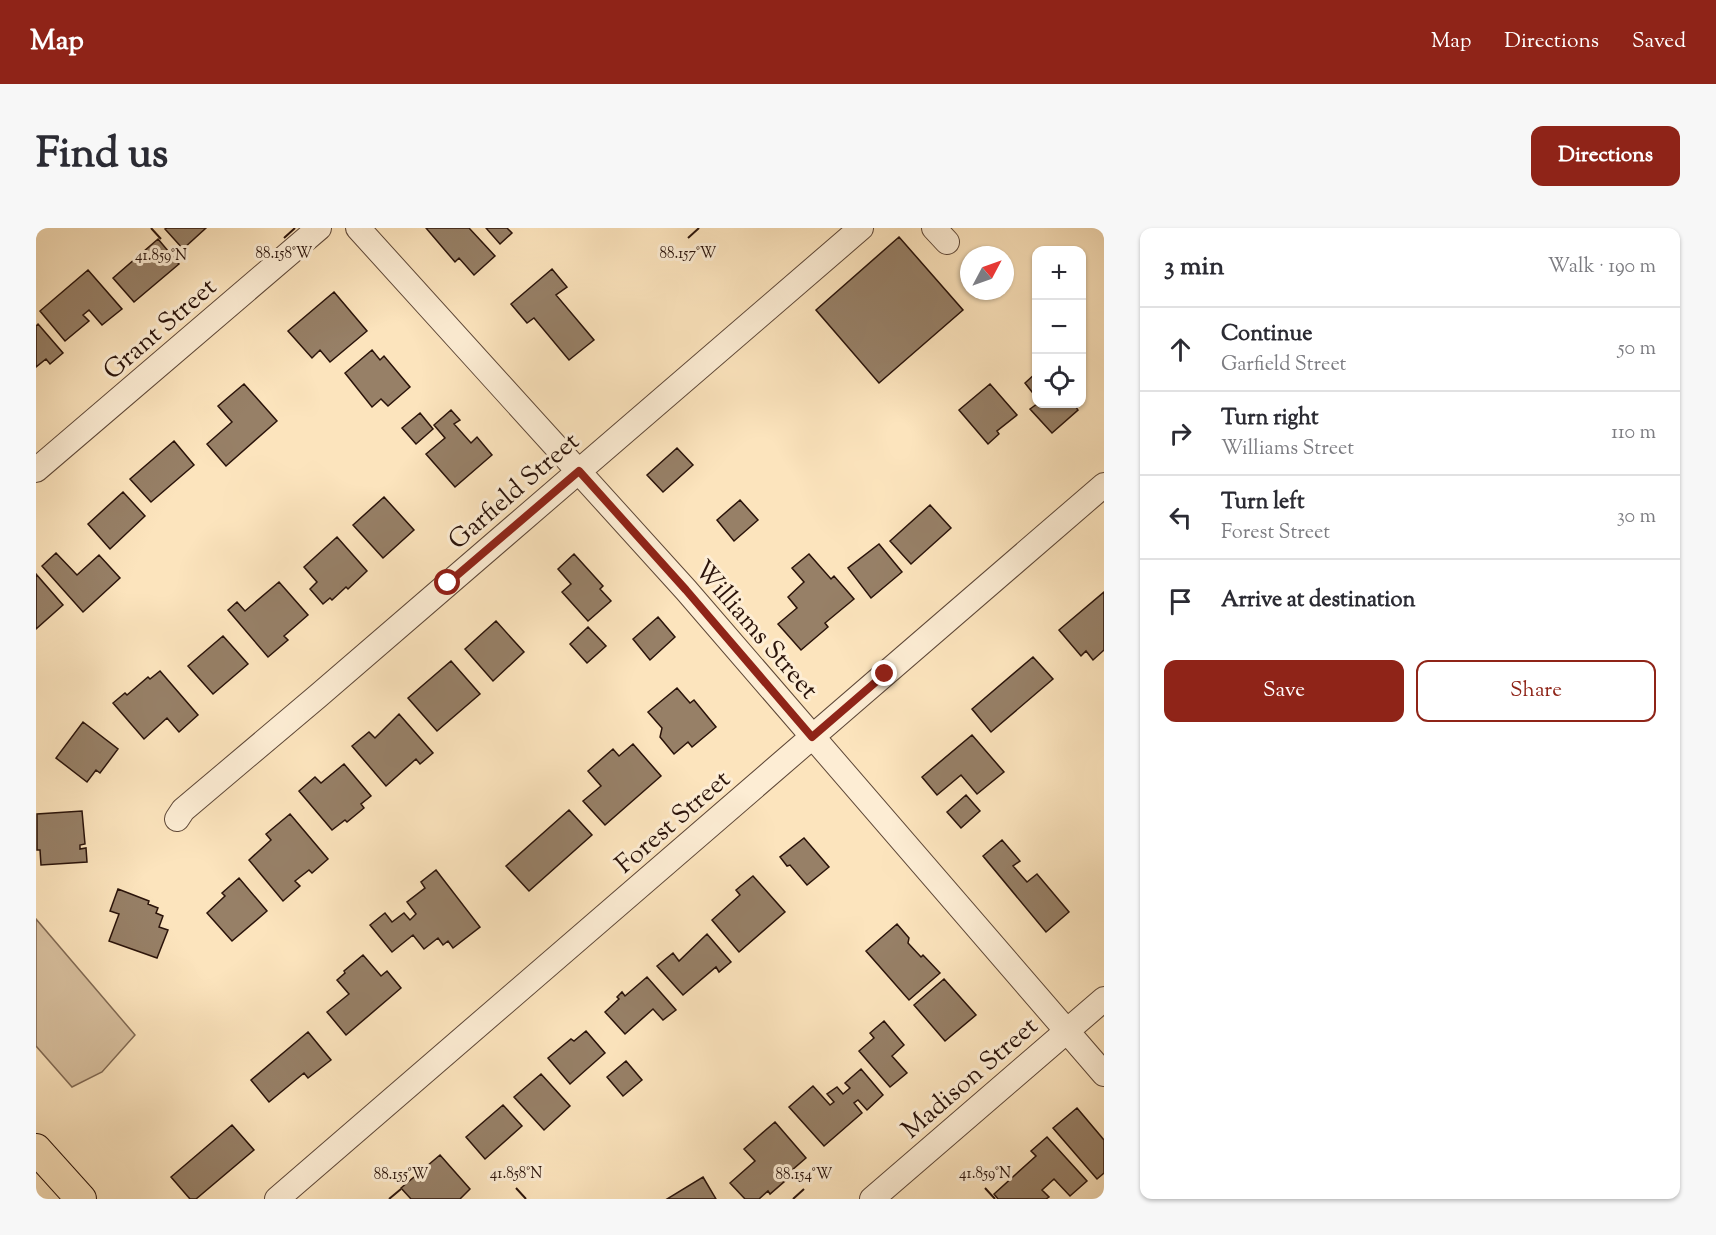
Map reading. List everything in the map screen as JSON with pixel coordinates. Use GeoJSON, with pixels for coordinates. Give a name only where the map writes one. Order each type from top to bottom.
{"type":"FeatureCollection","features":[{"type":"Feature","properties":{"kind":"main road"},"geometry":{"type":"LineString","coordinates":[[36,1149],[81,1199]]}},
{"type":"Feature","properties":{"kind":"street","name":"Grant Street"},"geometry":{"type":"LineString","coordinates":[[36,470],[319,228]]}},
{"type":"Feature","properties":{"kind":"street","name":"Williams Street"},"geometry":{"type":"LineString","coordinates":[[358,228],[686,590],[1104,1074]]}},
{"type":"Feature","properties":{"kind":"street","name":"Garfield Street"},"geometry":{"type":"LineString","coordinates":[[177,819],[183,810],[861,228]]}},
{"type":"Feature","properties":{"kind":"street","name":"Forest Street"},"geometry":{"type":"LineString","coordinates":[[276,1199],[1104,486]]}},
{"type":"Feature","properties":{"kind":"street","name":"Madison Street"},"geometry":{"type":"LineString","coordinates":[[872,1199],[1104,999]]}},
{"type":"Feature","properties":{"kind":"shaded area"},"geometry":{"type":"Polygon","coordinates":[[[36,919],[135,1035],[102,1072],[72,1087],[36,1046],[36,919]]]}},
{"type":"Feature","properties":{"kind":"building"},"geometry":{"type":"Polygon","coordinates":[[[206,228],[183,249],[165,229],[206,228]]]}},
{"type":"Feature","properties":{"kind":"building"},"geometry":{"type":"Polygon","coordinates":[[[426,228],[469,228],[495,256],[474,275],[459,258],[455,262],[426,228]]]}},
{"type":"Feature","properties":{"kind":"building"},"geometry":{"type":"Polygon","coordinates":[[[486,228],[507,228],[512,233],[500,244],[486,228]]]}},
{"type":"Feature","properties":{"kind":"building"},"geometry":{"type":"Polygon","coordinates":[[[899,237],[963,310],[879,383],[816,310],[899,237]]]}},
{"type":"Feature","properties":{"kind":"building"},"geometry":{"type":"Polygon","coordinates":[[[158,239],[179,264],[134,302],[113,278],[158,239]]]}},
{"type":"Feature","properties":{"kind":"building"},"geometry":{"type":"Polygon","coordinates":[[[552,269],[567,287],[556,295],[594,340],[569,360],[534,318],[527,323],[511,304],[552,269]]]}},
{"type":"Feature","properties":{"kind":"building"},"geometry":{"type":"Polygon","coordinates":[[[88,270],[122,309],[102,325],[89,310],[83,315],[89,321],[65,341],[40,311],[88,270]]]}},
{"type":"Feature","properties":{"kind":"building"},"geometry":{"type":"Polygon","coordinates":[[[334,292],[367,331],[330,362],[320,350],[312,358],[288,331],[334,292]]]}},
{"type":"Feature","properties":{"kind":"building"},"geometry":{"type":"Polygon","coordinates":[[[38,324],[63,353],[50,364],[46,359],[36,367],[36,326],[38,324]]]}},
{"type":"Feature","properties":{"kind":"building"},"geometry":{"type":"Polygon","coordinates":[[[372,350],[380,360],[384,356],[410,387],[388,406],[381,399],[372,407],[345,373],[372,350]]]}},
{"type":"Feature","properties":{"kind":"building"},"geometry":{"type":"Polygon","coordinates":[[[1032,377],[1032,392],[1025,383],[1032,377]]]}},
{"type":"Feature","properties":{"kind":"building"},"geometry":{"type":"Polygon","coordinates":[[[244,384],[277,421],[226,466],[207,444],[232,422],[218,406],[244,384]]]}},
{"type":"Feature","properties":{"kind":"building"},"geometry":{"type":"Polygon","coordinates":[[[990,384],[1017,415],[997,431],[999,434],[988,444],[959,410],[990,384]]]}},
{"type":"Feature","properties":{"kind":"building"},"geometry":{"type":"Polygon","coordinates":[[[1077,408],[1078,410],[1052,433],[1030,409],[1077,408]]]}},
{"type":"Feature","properties":{"kind":"building"},"geometry":{"type":"Polygon","coordinates":[[[451,410],[460,420],[454,424],[471,443],[477,437],[492,455],[455,487],[426,454],[445,438],[434,425],[451,410]]]}},
{"type":"Feature","properties":{"kind":"building"},"geometry":{"type":"Polygon","coordinates":[[[420,413],[433,429],[416,444],[402,428],[420,413]]]}},
{"type":"Feature","properties":{"kind":"building"},"geometry":{"type":"Polygon","coordinates":[[[174,441],[194,465],[151,502],[130,479],[174,441]]]}},
{"type":"Feature","properties":{"kind":"building"},"geometry":{"type":"Polygon","coordinates":[[[677,448],[693,465],[663,492],[647,475],[677,448]]]}},
{"type":"Feature","properties":{"kind":"building"},"geometry":{"type":"Polygon","coordinates":[[[123,492],[145,516],[110,549],[88,524],[123,492]]]}},
{"type":"Feature","properties":{"kind":"building"},"geometry":{"type":"Polygon","coordinates":[[[384,497],[414,530],[383,558],[353,525],[384,497]]]}},
{"type":"Feature","properties":{"kind":"building"},"geometry":{"type":"Polygon","coordinates":[[[740,500],[758,520],[734,541],[717,520],[740,500]]]}},
{"type":"Feature","properties":{"kind":"building"},"geometry":{"type":"Polygon","coordinates":[[[930,505],[951,528],[911,564],[890,541],[930,505]]]}},
{"type":"Feature","properties":{"kind":"building"},"geometry":{"type":"Polygon","coordinates":[[[337,537],[367,571],[348,589],[346,587],[332,600],[330,598],[323,604],[310,589],[317,582],[304,567],[337,537]]]}},
{"type":"Feature","properties":{"kind":"building"},"geometry":{"type":"Polygon","coordinates":[[[879,544],[902,572],[871,598],[848,568],[879,544]]]}},
{"type":"Feature","properties":{"kind":"building"},"geometry":{"type":"Polygon","coordinates":[[[56,553],[77,575],[99,555],[120,578],[83,612],[42,566],[56,553]]]}},
{"type":"Feature","properties":{"kind":"building"},"geometry":{"type":"Polygon","coordinates":[[[574,554],[603,586],[600,589],[611,601],[588,621],[562,592],[571,584],[558,569],[574,554]]]}},
{"type":"Feature","properties":{"kind":"building"},"geometry":{"type":"Polygon","coordinates":[[[809,554],[831,579],[834,576],[854,599],[825,623],[828,627],[801,650],[778,624],[797,608],[788,597],[804,582],[792,568],[809,554]]]}},
{"type":"Feature","properties":{"kind":"building"},"geometry":{"type":"Polygon","coordinates":[[[36,574],[63,605],[36,629],[36,574]]]}},
{"type":"Feature","properties":{"kind":"building"},"geometry":{"type":"Polygon","coordinates":[[[279,582],[308,615],[284,636],[288,640],[268,657],[228,610],[237,602],[245,611],[279,582]]]}},
{"type":"Feature","properties":{"kind":"building"},"geometry":{"type":"Polygon","coordinates":[[[1104,592],[1104,650],[1093,660],[1086,651],[1081,656],[1059,630],[1104,592]]]}},
{"type":"Feature","properties":{"kind":"building"},"geometry":{"type":"Polygon","coordinates":[[[658,617],[675,637],[650,660],[633,639],[658,617]]]}},
{"type":"Feature","properties":{"kind":"building"},"geometry":{"type":"Polygon","coordinates":[[[496,621],[524,652],[493,681],[465,649],[496,621]]]}},
{"type":"Feature","properties":{"kind":"building"},"geometry":{"type":"Polygon","coordinates":[[[588,627],[606,646],[587,663],[570,644],[588,627]]]}},
{"type":"Feature","properties":{"kind":"building"},"geometry":{"type":"Polygon","coordinates":[[[223,636],[248,664],[213,694],[188,666],[223,636]]]}},
{"type":"Feature","properties":{"kind":"building"},"geometry":{"type":"Polygon","coordinates":[[[1033,657],[1053,679],[991,732],[972,709],[1033,657]]]}},
{"type":"Feature","properties":{"kind":"building"},"geometry":{"type":"Polygon","coordinates":[[[451,661],[480,694],[437,731],[408,698],[451,661]]]}},
{"type":"Feature","properties":{"kind":"building"},"geometry":{"type":"Polygon","coordinates":[[[160,671],[198,715],[179,732],[167,718],[144,739],[113,703],[160,671]]]}},
{"type":"Feature","properties":{"kind":"building"},"geometry":{"type":"Polygon","coordinates":[[[677,688],[690,703],[694,700],[716,727],[692,747],[688,742],[674,754],[660,737],[662,728],[648,712],[677,688]]]}},
{"type":"Feature","properties":{"kind":"building"},"geometry":{"type":"Polygon","coordinates":[[[399,714],[433,753],[420,764],[416,759],[386,786],[352,746],[369,732],[375,738],[399,714]]]}},
{"type":"Feature","properties":{"kind":"building"},"geometry":{"type":"Polygon","coordinates":[[[83,722],[118,749],[100,773],[96,770],[87,782],[56,758],[83,722]]]}},
{"type":"Feature","properties":{"kind":"building"},"geometry":{"type":"Polygon","coordinates":[[[972,735],[1004,772],[977,794],[961,775],[937,795],[922,777],[972,735]]]}},
{"type":"Feature","properties":{"kind":"building"},"geometry":{"type":"Polygon","coordinates":[[[633,744],[661,776],[605,825],[583,801],[601,786],[588,771],[613,749],[619,756],[633,744]]]}},
{"type":"Feature","properties":{"kind":"building"},"geometry":{"type":"Polygon","coordinates":[[[344,764],[371,796],[361,804],[364,808],[347,822],[345,820],[332,830],[299,791],[315,777],[321,783],[344,764]]]}},
{"type":"Feature","properties":{"kind":"building"},"geometry":{"type":"Polygon","coordinates":[[[966,795],[980,811],[961,828],[947,812],[966,795]]]}},
{"type":"Feature","properties":{"kind":"building"},"geometry":{"type":"Polygon","coordinates":[[[569,810],[592,835],[529,891],[506,866],[569,810]]]}},
{"type":"Feature","properties":{"kind":"building"},"geometry":{"type":"Polygon","coordinates":[[[82,811],[85,844],[80,845],[80,849],[86,848],[87,862],[41,865],[40,850],[37,850],[37,814],[82,811]]]}},
{"type":"Feature","properties":{"kind":"building"},"geometry":{"type":"Polygon","coordinates":[[[290,814],[328,859],[312,873],[309,870],[295,881],[300,886],[283,901],[249,860],[271,840],[266,834],[290,814]]]}},
{"type":"Feature","properties":{"kind":"building"},"geometry":{"type":"Polygon","coordinates":[[[804,838],[829,867],[807,885],[780,857],[804,838]]]}},
{"type":"Feature","properties":{"kind":"building"},"geometry":{"type":"Polygon","coordinates":[[[1002,840],[1020,861],[1013,866],[1027,882],[1037,874],[1069,912],[1046,932],[983,856],[1002,840]]]}},
{"type":"Feature","properties":{"kind":"building"},"geometry":{"type":"Polygon","coordinates":[[[436,870],[480,927],[453,948],[448,941],[443,945],[438,938],[424,949],[413,935],[392,952],[370,925],[385,913],[392,922],[404,913],[410,920],[416,914],[407,902],[425,888],[421,882],[436,870]]]}},
{"type":"Feature","properties":{"kind":"building"},"geometry":{"type":"Polygon","coordinates":[[[753,876],[785,912],[739,952],[712,920],[740,895],[736,890],[753,876]]]}},
{"type":"Feature","properties":{"kind":"building"},"geometry":{"type":"Polygon","coordinates":[[[239,878],[267,911],[232,941],[207,913],[225,896],[222,893],[239,878]]]}},
{"type":"Feature","properties":{"kind":"building"},"geometry":{"type":"Polygon","coordinates":[[[118,889],[149,901],[148,904],[158,908],[156,913],[163,916],[159,927],[168,930],[157,958],[109,941],[119,914],[110,911],[118,889]]]}},
{"type":"Feature","properties":{"kind":"building"},"geometry":{"type":"Polygon","coordinates":[[[897,924],[909,938],[908,943],[940,973],[909,1000],[866,951],[897,924]]]}},
{"type":"Feature","properties":{"kind":"building"},"geometry":{"type":"Polygon","coordinates":[[[707,934],[731,962],[719,972],[716,967],[683,995],[657,966],[673,953],[679,961],[707,934]]]}},
{"type":"Feature","properties":{"kind":"building"},"geometry":{"type":"Polygon","coordinates":[[[363,955],[381,976],[387,971],[401,988],[346,1035],[327,1012],[349,994],[337,980],[363,955]]]}},
{"type":"Feature","properties":{"kind":"building"},"geometry":{"type":"Polygon","coordinates":[[[647,977],[676,1010],[663,1020],[653,1009],[625,1034],[605,1012],[619,999],[617,997],[622,992],[625,996],[647,977]]]}},
{"type":"Feature","properties":{"kind":"building"},"geometry":{"type":"Polygon","coordinates":[[[944,979],[976,1015],[945,1041],[914,1005],[944,979]]]}},
{"type":"Feature","properties":{"kind":"building"},"geometry":{"type":"Polygon","coordinates":[[[884,1021],[904,1045],[892,1056],[907,1073],[890,1087],[859,1051],[874,1038],[870,1033],[884,1021]]]}},
{"type":"Feature","properties":{"kind":"building"},"geometry":{"type":"Polygon","coordinates":[[[586,1031],[605,1053],[570,1084],[548,1058],[571,1039],[574,1041],[586,1031]]]}},
{"type":"Feature","properties":{"kind":"building"},"geometry":{"type":"Polygon","coordinates":[[[308,1032],[331,1060],[308,1078],[304,1073],[269,1102],[251,1080],[308,1032]]]}},
{"type":"Feature","properties":{"kind":"building"},"geometry":{"type":"Polygon","coordinates":[[[626,1061],[642,1080],[623,1096],[607,1077],[626,1061]]]}},
{"type":"Feature","properties":{"kind":"building"},"geometry":{"type":"Polygon","coordinates":[[[861,1069],[883,1095],[867,1110],[858,1100],[854,1103],[862,1113],[824,1146],[789,1107],[813,1086],[830,1105],[834,1102],[827,1094],[837,1087],[843,1094],[850,1088],[845,1083],[861,1069]]]}},
{"type":"Feature","properties":{"kind":"building"},"geometry":{"type":"Polygon","coordinates":[[[541,1074],[570,1106],[544,1130],[514,1097],[541,1074]]]}},
{"type":"Feature","properties":{"kind":"building"},"geometry":{"type":"Polygon","coordinates":[[[503,1105],[522,1126],[485,1159],[466,1137],[503,1105]]]}},
{"type":"Feature","properties":{"kind":"building"},"geometry":{"type":"Polygon","coordinates":[[[1077,1108],[1104,1140],[1104,1173],[1097,1179],[1053,1128],[1077,1108]]]}},
{"type":"Feature","properties":{"kind":"building"},"geometry":{"type":"Polygon","coordinates":[[[775,1122],[806,1158],[791,1171],[793,1174],[770,1194],[768,1191],[759,1199],[745,1199],[730,1183],[755,1161],[744,1149],[775,1122]]]}},
{"type":"Feature","properties":{"kind":"building"},"geometry":{"type":"Polygon","coordinates":[[[232,1125],[254,1150],[196,1199],[190,1199],[171,1177],[232,1125]]]}},
{"type":"Feature","properties":{"kind":"building"},"geometry":{"type":"Polygon","coordinates":[[[1047,1137],[1087,1181],[1070,1196],[1054,1179],[1042,1190],[1049,1197],[1046,1199],[998,1199],[994,1194],[1036,1156],[1031,1151],[1047,1137]]]}},
{"type":"Feature","properties":{"kind":"building"},"geometry":{"type":"Polygon","coordinates":[[[440,1155],[470,1189],[460,1199],[411,1199],[401,1188],[440,1155]]]}},
{"type":"Feature","properties":{"kind":"building"},"geometry":{"type":"Polygon","coordinates":[[[703,1177],[716,1199],[667,1199],[703,1177]]]}},
{"type":"Feature","properties":{"kind":"route"},"geometry":{"type":"LineString","coordinates":[[448,583],[579,471],[686,590],[812,737],[885,674]]}}]}
